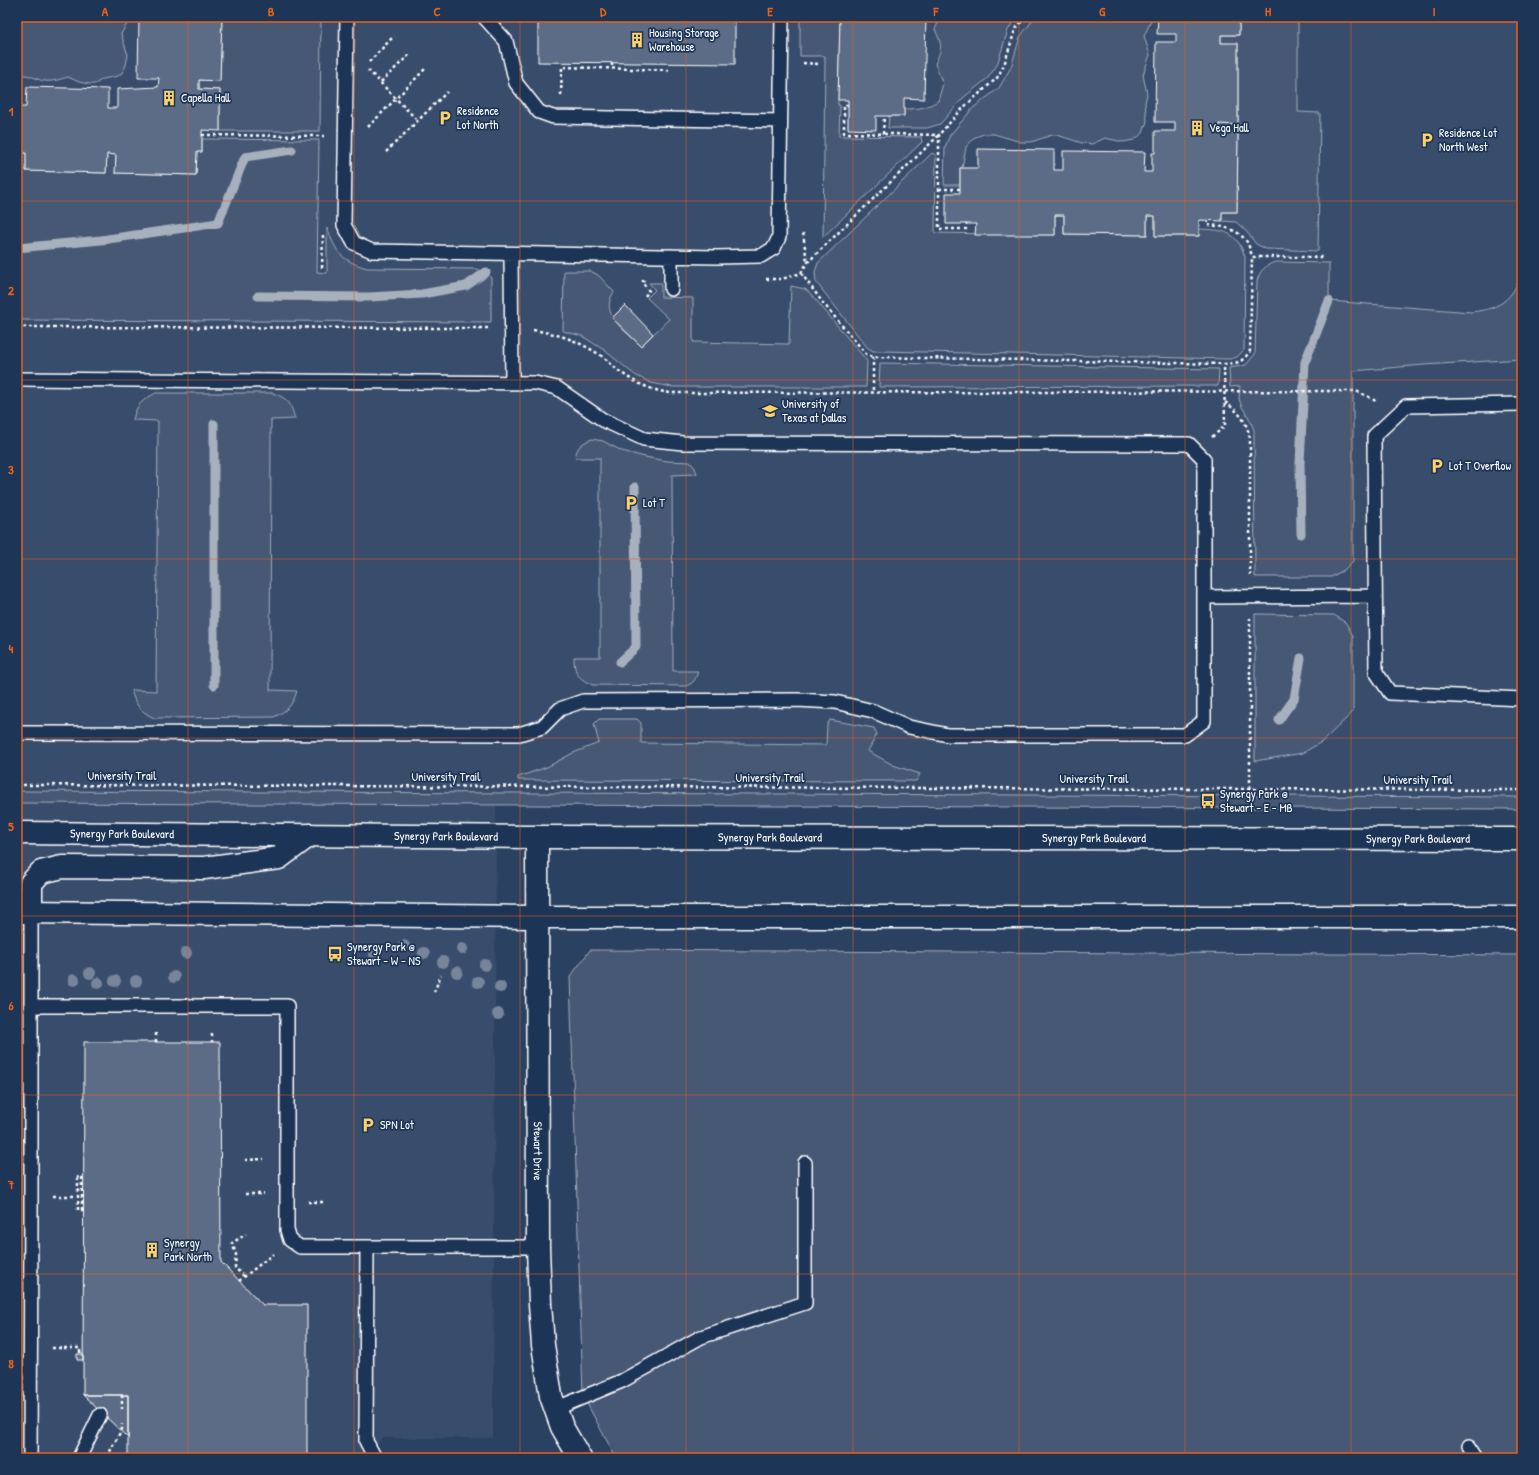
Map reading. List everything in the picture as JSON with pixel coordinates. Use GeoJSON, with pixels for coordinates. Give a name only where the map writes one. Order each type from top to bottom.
{"type":"FeatureCollection","features":[{"type":"Feature","properties":{"kind":"street","name":"Synergy Park Boulevard"},"geometry":{"type":"LineString","coordinates":[[17,833],[537,837],[1522,839]]}},
{"type":"Feature","properties":{"kind":"street"},"geometry":{"type":"LineString","coordinates":[[310,835],[279,858],[204,868],[62,867],[42,872],[31,883],[24,912],[538,917],[1522,918]]}},
{"type":"Feature","properties":{"kind":"street","name":"Stewart Drive"},"geometry":{"type":"LineString","coordinates":[[537,837],[538,1247],[540,1304],[548,1383],[554,1409],[562,1427],[580,1458]]}},
{"type":"Feature","properties":{"kind":"lane"},"geometry":{"type":"LineString","coordinates":[[348,17],[344,225],[354,243],[372,251],[717,257],[761,256],[774,248],[779,237],[782,17]]}},
{"type":"Feature","properties":{"kind":"lane"},"geometry":{"type":"LineString","coordinates":[[484,17],[506,41],[516,84],[540,112],[553,117],[780,121]]}},
{"type":"Feature","properties":{"kind":"lane"},"geometry":{"type":"LineString","coordinates":[[512,254],[512,382]]}},
{"type":"Feature","properties":{"kind":"lane"},"geometry":{"type":"LineString","coordinates":[[671,256],[671,289]]}},
{"type":"Feature","properties":{"kind":"lane"},"geometry":{"type":"LineString","coordinates":[[17,379],[535,383],[557,388],[603,420],[644,439],[683,443],[1189,444],[1204,458],[1204,721],[1185,735],[948,735],[909,727],[873,711],[836,702],[797,700],[583,701],[560,709],[542,727],[519,734],[17,733]]}},
{"type":"Feature","properties":{"kind":"lane"},"geometry":{"type":"LineString","coordinates":[[1522,404],[1514,406],[1406,406],[1374,436],[1376,672],[1390,693],[1522,699]]}},
{"type":"Feature","properties":{"kind":"lane"},"geometry":{"type":"LineString","coordinates":[[1204,597],[1375,596]]}},
{"type":"Feature","properties":{"kind":"lane"},"geometry":{"type":"LineString","coordinates":[[24,912],[31,1006],[30,1458]]}},
{"type":"Feature","properties":{"kind":"lane"},"geometry":{"type":"LineString","coordinates":[[31,1006],[287,1006],[287,1230],[290,1240],[300,1247],[538,1247]]}},
{"type":"Feature","properties":{"kind":"lane"},"geometry":{"type":"LineString","coordinates":[[554,1409],[622,1381],[701,1337],[805,1302],[805,1163]]}},
{"type":"Feature","properties":{"kind":"lane"},"geometry":{"type":"LineString","coordinates":[[367,1247],[366,1441],[375,1458]]}},
{"type":"Feature","properties":{"kind":"lane"},"geometry":{"type":"LineString","coordinates":[[79,1458],[100,1415]]}},
{"type":"Feature","properties":{"kind":"lane"},"geometry":{"type":"LineString","coordinates":[[1469,1446],[1477,1458]]}},
{"type":"Feature","properties":{"kind":"path"},"geometry":{"type":"LineString","coordinates":[[1025,17],[1015,30],[1004,65],[997,78],[964,107],[939,135],[807,263],[801,273],[837,320],[866,354],[873,357],[1235,363],[1244,359],[1250,351],[1252,257],[1246,242],[1234,229],[1218,225],[1207,225],[1208,220]]}},
{"type":"Feature","properties":{"kind":"path"},"geometry":{"type":"LineString","coordinates":[[394,36],[365,66],[418,121]]}},
{"type":"Feature","properties":{"kind":"path"},"geometry":{"type":"LineString","coordinates":[[381,82],[410,54]]}},
{"type":"Feature","properties":{"kind":"path"},"geometry":{"type":"LineString","coordinates":[[612,63],[612,68]]}},
{"type":"Feature","properties":{"kind":"path"},"geometry":{"type":"LineString","coordinates":[[561,117],[562,67],[670,70]]}},
{"type":"Feature","properties":{"kind":"path"},"geometry":{"type":"LineString","coordinates":[[365,130],[425,69]]}},
{"type":"Feature","properties":{"kind":"path"},"geometry":{"type":"LineString","coordinates":[[386,152],[447,92]]}},
{"type":"Feature","properties":{"kind":"path"},"geometry":{"type":"LineString","coordinates":[[848,105],[844,105],[844,133],[939,135]]}},
{"type":"Feature","properties":{"kind":"path"},"geometry":{"type":"LineString","coordinates":[[883,134],[884,116]]}},
{"type":"Feature","properties":{"kind":"path"},"geometry":{"type":"LineString","coordinates":[[202,135],[324,136]]}},
{"type":"Feature","properties":{"kind":"path"},"geometry":{"type":"LineString","coordinates":[[939,135],[939,229],[966,229],[966,224]]}},
{"type":"Feature","properties":{"kind":"path"},"geometry":{"type":"LineString","coordinates":[[939,189],[960,189]]}},
{"type":"Feature","properties":{"kind":"path"},"geometry":{"type":"LineString","coordinates":[[1252,257],[1324,257]]}},
{"type":"Feature","properties":{"kind":"path"},"geometry":{"type":"LineString","coordinates":[[17,327],[532,330],[557,334],[579,343],[601,355],[619,371],[639,384],[653,390],[670,393],[1356,391]]}},
{"type":"Feature","properties":{"kind":"path"},"geometry":{"type":"LineString","coordinates":[[873,357],[873,393]]}},
{"type":"Feature","properties":{"kind":"path"},"geometry":{"type":"LineString","coordinates":[[1216,434],[1225,426],[1224,364]]}},
{"type":"Feature","properties":{"kind":"path"},"geometry":{"type":"LineString","coordinates":[[1225,402],[1236,410],[1244,419],[1248,426],[1250,438],[1250,576]]}},
{"type":"Feature","properties":{"kind":"path"},"geometry":{"type":"LineString","coordinates":[[1250,617],[1250,788]]}},
{"type":"Feature","properties":{"kind":"path","name":"University Trail"},"geometry":{"type":"LineString","coordinates":[[17,785],[1522,790]]}},
{"type":"Feature","properties":{"kind":"path"},"geometry":{"type":"LineString","coordinates":[[434,992],[441,975]]}},
{"type":"Feature","properties":{"kind":"path"},"geometry":{"type":"LineString","coordinates":[[156,1033],[156,1042]]}},
{"type":"Feature","properties":{"kind":"path"},"geometry":{"type":"LineString","coordinates":[[212,1034],[212,1042]]}},
{"type":"Feature","properties":{"kind":"path"},"geometry":{"type":"LineString","coordinates":[[78,1177],[82,1178],[82,1210],[78,1210],[78,1196],[78,1177]]}},
{"type":"Feature","properties":{"kind":"path"},"geometry":{"type":"LineString","coordinates":[[52,1196],[78,1196]]}},
{"type":"Feature","properties":{"kind":"path"},"geometry":{"type":"LineString","coordinates":[[244,1276],[236,1268],[236,1254],[232,1244],[246,1234]]}},
{"type":"Feature","properties":{"kind":"path"},"geometry":{"type":"LineString","coordinates":[[239,1281],[290,1240]]}},
{"type":"Feature","properties":{"kind":"path"},"geometry":{"type":"LineString","coordinates":[[30,1348],[80,1348],[80,1354]]}},
{"type":"Feature","properties":{"kind":"path"},"geometry":{"type":"LineString","coordinates":[[106,1458],[122,1428],[122,1425]]}},
{"type":"Feature","properties":{"kind":"shaded area","name":"University of Texas at Dallas"},"geometry":{"type":"Polygon","coordinates":[[[17,17],[1522,17],[1522,810],[496,805],[493,1438],[382,1438],[364,1458],[17,1458],[17,17]]]}},
{"type":"Feature","properties":{"kind":"shaded area"},"geometry":{"type":"Polygon","coordinates":[[[23,17],[131,17],[121,34],[128,55],[126,65],[122,73],[118,76],[103,79],[95,84],[79,82],[68,77],[48,81],[25,75],[17,76],[17,21],[23,17]]]}},
{"type":"Feature","properties":{"kind":"shaded area"},"geometry":{"type":"Polygon","coordinates":[[[222,17],[321,17],[320,131],[220,131],[220,90],[199,89],[199,80],[220,81],[222,17]]]}},
{"type":"Feature","properties":{"kind":"shaded area"},"geometry":{"type":"Polygon","coordinates":[[[800,17],[840,17],[838,105],[840,105],[839,136],[921,137],[922,142],[823,237],[825,56],[800,56],[800,17]]]}},
{"type":"Feature","properties":{"kind":"shaded area"},"geometry":{"type":"Polygon","coordinates":[[[941,17],[1017,17],[1008,30],[997,65],[988,78],[963,98],[940,124],[927,128],[888,128],[889,116],[904,116],[904,109],[922,108],[938,101],[943,84],[935,64],[941,46],[935,29],[941,17]]]}},
{"type":"Feature","properties":{"kind":"shaded area"},"geometry":{"type":"Polygon","coordinates":[[[1035,17],[1151,17],[1151,21],[1144,36],[1150,55],[1143,75],[1147,94],[1145,103],[1147,121],[1143,133],[1134,140],[1123,142],[1105,138],[1092,144],[1082,143],[1057,135],[1052,135],[1031,142],[1021,142],[994,134],[984,134],[975,137],[966,147],[962,168],[960,168],[960,185],[944,185],[945,147],[950,135],[973,108],[999,88],[1011,67],[1020,37],[1035,17]]]}},
{"type":"Feature","properties":{"kind":"shaded area"},"geometry":{"type":"Polygon","coordinates":[[[1239,17],[1298,17],[1298,112],[1320,113],[1318,251],[1266,249],[1256,244],[1246,231],[1236,222],[1222,221],[1222,212],[1237,212],[1238,133],[1219,133],[1219,124],[1238,124],[1238,44],[1221,43],[1221,35],[1239,35],[1239,17]]]}},
{"type":"Feature","properties":{"kind":"shaded area"},"geometry":{"type":"Polygon","coordinates":[[[202,139],[319,140],[317,272],[327,273],[327,228],[337,250],[345,258],[367,268],[476,269],[486,272],[491,278],[491,322],[17,320],[17,153],[26,153],[26,171],[106,173],[107,154],[116,155],[116,173],[196,175],[197,152],[202,152],[202,139]]]}},
{"type":"Feature","properties":{"kind":"shaded area"},"geometry":{"type":"Polygon","coordinates":[[[932,153],[936,155],[935,233],[1055,235],[1055,215],[1064,215],[1064,234],[1147,235],[1147,216],[1155,216],[1155,236],[1199,236],[1199,229],[1222,231],[1234,237],[1242,248],[1245,257],[1244,350],[1237,357],[1230,359],[873,351],[867,347],[816,282],[815,272],[818,263],[932,153]]]}},
{"type":"Feature","properties":{"kind":"shaded area"},"geometry":{"type":"Polygon","coordinates":[[[1275,262],[1329,263],[1329,301],[1471,312],[1491,308],[1506,299],[1512,293],[1516,285],[1520,276],[1522,265],[1522,359],[1353,371],[1353,561],[1344,570],[1331,577],[1255,577],[1254,430],[1239,399],[1240,386],[1230,387],[1229,368],[1246,365],[1255,354],[1257,281],[1263,269],[1275,262]]]}},
{"type":"Feature","properties":{"kind":"shaded area"},"geometry":{"type":"Polygon","coordinates":[[[564,271],[590,271],[598,275],[614,292],[610,300],[609,308],[616,322],[641,346],[669,319],[647,298],[655,290],[649,283],[661,283],[661,297],[693,298],[693,342],[789,344],[791,286],[805,289],[867,361],[866,387],[672,387],[651,383],[635,375],[604,350],[582,336],[563,331],[564,271]]]}},
{"type":"Feature","properties":{"kind":"shaded area"},"geometry":{"type":"Polygon","coordinates":[[[880,363],[1219,369],[1218,386],[879,387],[880,363]]]}},
{"type":"Feature","properties":{"kind":"shaded area"},"geometry":{"type":"Polygon","coordinates":[[[156,393],[273,393],[286,400],[292,409],[295,419],[271,420],[270,690],[297,691],[289,707],[274,717],[154,718],[139,707],[131,690],[156,691],[158,421],[133,420],[136,410],[140,404],[156,393]]]}},
{"type":"Feature","properties":{"kind":"shaded area"},"geometry":{"type":"Polygon","coordinates":[[[592,439],[603,441],[622,451],[645,457],[667,461],[690,462],[695,468],[697,474],[672,475],[673,671],[698,671],[691,684],[686,686],[593,685],[580,678],[576,671],[574,657],[600,657],[600,458],[575,458],[580,446],[592,439]]]}},
{"type":"Feature","properties":{"kind":"shaded area"},"geometry":{"type":"Polygon","coordinates":[[[1255,614],[1334,615],[1346,623],[1353,636],[1353,712],[1323,741],[1303,753],[1255,761],[1255,614]]]}},
{"type":"Feature","properties":{"kind":"shaded area"},"geometry":{"type":"Polygon","coordinates":[[[599,719],[637,719],[641,723],[641,743],[826,745],[827,725],[830,720],[874,728],[877,734],[868,751],[893,765],[920,774],[916,781],[518,780],[518,777],[547,767],[573,753],[599,743],[594,724],[599,719]]]}},
{"type":"Feature","properties":{"kind":"shaded area"},"geometry":{"type":"Polygon","coordinates":[[[17,791],[1522,797],[1522,809],[17,803],[17,791]]]}},
{"type":"Feature","properties":{"kind":"shaded area"},"geometry":{"type":"Polygon","coordinates":[[[590,950],[1522,955],[1522,1458],[616,1458],[583,1396],[570,977],[590,950]]]}},
{"type":"Feature","properties":{"kind":"building","name":"Capella Hall"},"geometry":{"type":"Polygon","coordinates":[[[139,17],[222,17],[220,81],[199,80],[199,89],[220,90],[220,131],[202,130],[202,152],[197,152],[196,175],[115,173],[116,155],[107,154],[106,173],[26,171],[26,153],[17,153],[17,107],[26,107],[27,87],[108,89],[108,108],[117,108],[117,89],[158,87],[159,78],[138,78],[139,17]]]}},
{"type":"Feature","properties":{"kind":"building","name":"Housing Storage Warehouse"},"geometry":{"type":"Polygon","coordinates":[[[538,17],[735,17],[735,64],[538,62],[538,17]]]}},
{"type":"Feature","properties":{"kind":"building"},"geometry":{"type":"Polygon","coordinates":[[[840,17],[926,17],[924,99],[904,98],[904,116],[876,116],[876,130],[848,129],[848,100],[838,100],[840,17]]]}},
{"type":"Feature","properties":{"kind":"building","name":"Vega Hall"},"geometry":{"type":"Polygon","coordinates":[[[1158,17],[1239,17],[1239,35],[1221,35],[1221,43],[1238,43],[1238,125],[1219,124],[1219,133],[1238,133],[1237,212],[1222,212],[1222,221],[1199,220],[1199,236],[1155,236],[1155,216],[1147,216],[1147,235],[1064,234],[1064,215],[1055,215],[1055,235],[975,235],[976,224],[946,224],[946,193],[960,193],[960,168],[978,168],[978,149],[1054,150],[1054,170],[1063,170],[1063,151],[1145,152],[1144,172],[1152,172],[1152,153],[1155,153],[1155,131],[1175,131],[1175,122],[1155,122],[1156,42],[1176,42],[1176,34],[1157,34],[1158,17]]]}},
{"type":"Feature","properties":{"kind":"building"},"geometry":{"type":"Polygon","coordinates":[[[625,305],[653,334],[641,346],[612,318],[625,305]]]}},
{"type":"Feature","properties":{"kind":"building","name":"Synergy Park North"},"geometry":{"type":"Polygon","coordinates":[[[84,1042],[220,1042],[221,1262],[263,1305],[307,1305],[307,1458],[128,1458],[128,1395],[83,1395],[84,1042]]]}},
{"type":"Feature","properties":{"kind":"building"},"geometry":{"type":"Polygon","coordinates":[[[77,1354],[83,1354],[83,1360],[77,1360],[77,1354]]]}},
{"type":"Feature","properties":{"kind":"building"},"geometry":{"type":"Polygon","coordinates":[[[83,1395],[128,1395],[128,1438],[83,1395]]]}},
{"type":"Feature","properties":{"kind":"waterway"},"geometry":{"type":"LineString","coordinates":[[17,248],[101,240],[218,223],[245,157],[292,150]]}},
{"type":"Feature","properties":{"kind":"waterway"},"geometry":{"type":"LineString","coordinates":[[258,296],[369,297],[422,294],[466,286],[486,272]]}},
{"type":"Feature","properties":{"kind":"waterway"},"geometry":{"type":"LineString","coordinates":[[1301,534],[1300,463],[1305,362],[1329,301]]}},
{"type":"Feature","properties":{"kind":"waterway"},"geometry":{"type":"LineString","coordinates":[[214,424],[214,685]]}},
{"type":"Feature","properties":{"kind":"waterway"},"geometry":{"type":"LineString","coordinates":[[620,662],[636,647],[635,487]]}},
{"type":"Feature","properties":{"kind":"waterway"},"geometry":{"type":"LineString","coordinates":[[1279,720],[1294,699],[1301,658]]}},
{"type":"Feature","properties":{"kind":"place","name":"Housing Storage Warehouse"},"geometry":{"type":"Point","coordinates":[637,40]}},
{"type":"Feature","properties":{"kind":"place","name":"Capella Hall"},"geometry":{"type":"Point","coordinates":[169,98]}},
{"type":"Feature","properties":{"kind":"place","name":"Residence Lot North"},"geometry":{"type":"Point","coordinates":[445,118]}},
{"type":"Feature","properties":{"kind":"place","name":"Vega Hall"},"geometry":{"type":"Point","coordinates":[1197,128]}},
{"type":"Feature","properties":{"kind":"place","name":"Residence Lot North West"},"geometry":{"type":"Point","coordinates":[1427,140]}},
{"type":"Feature","properties":{"kind":"place","name":"University of Texas at Dallas"},"geometry":{"type":"Point","coordinates":[770,411]}},
{"type":"Feature","properties":{"kind":"place","name":"Lot T Overflow"},"geometry":{"type":"Point","coordinates":[1437,466]}},
{"type":"Feature","properties":{"kind":"place","name":"Lot T"},"geometry":{"type":"Point","coordinates":[631,503]}},
{"type":"Feature","properties":{"kind":"place","name":"Synergy Park @ Stewart - E - MB"},"geometry":{"type":"Point","coordinates":[1208,801]}},
{"type":"Feature","properties":{"kind":"place","name":"Synergy Park @ Stewart - W - NS"},"geometry":{"type":"Point","coordinates":[335,954]}},
{"type":"Feature","properties":{"kind":"place","name":"SPN Lot"},"geometry":{"type":"Point","coordinates":[368,1125]}},
{"type":"Feature","properties":{"kind":"place","name":"Synergy Park North"},"geometry":{"type":"Point","coordinates":[152,1250]}}]}
